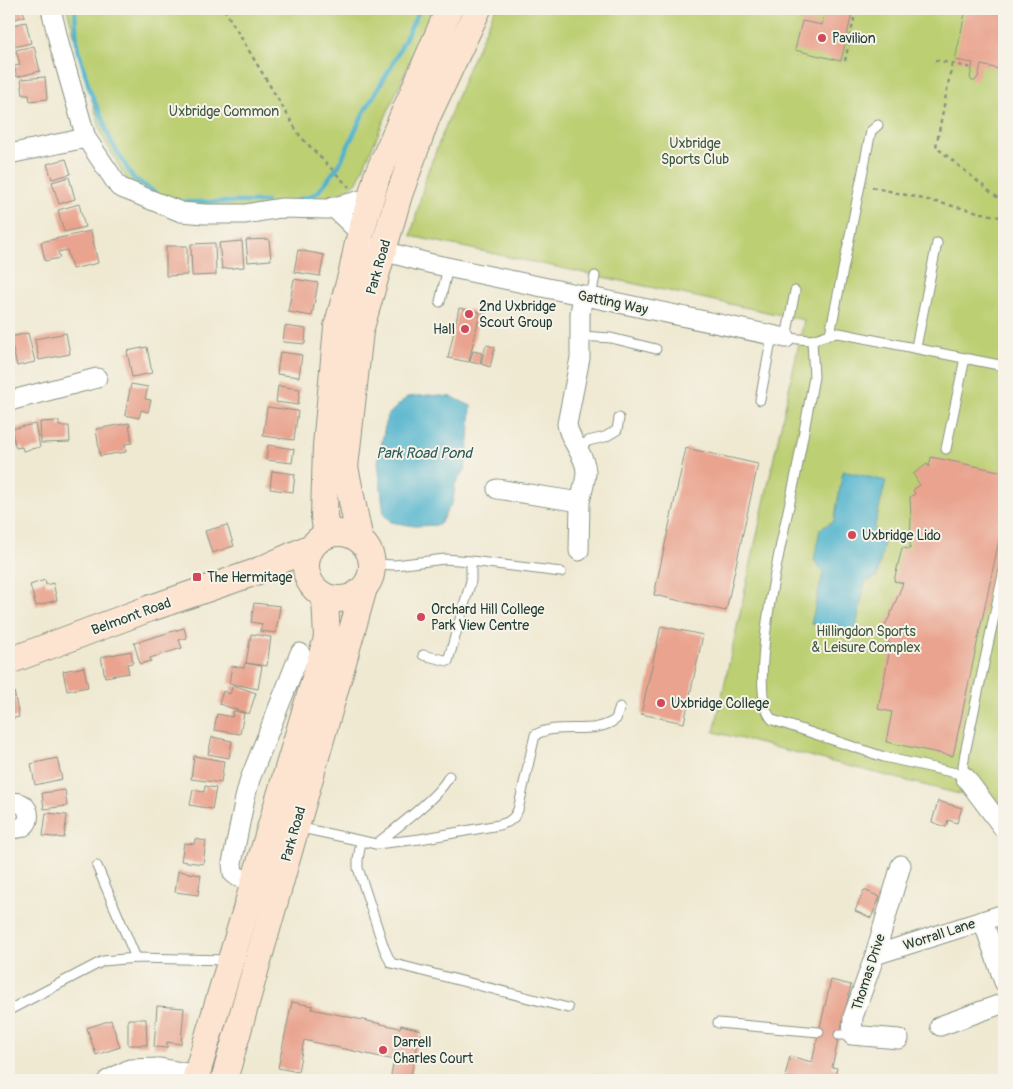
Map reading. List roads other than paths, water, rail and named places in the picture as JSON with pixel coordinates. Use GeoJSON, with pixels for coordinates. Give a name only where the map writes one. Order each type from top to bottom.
{"type":"FeatureCollection","features":[{"type":"Feature","properties":{"kind":"main road","name":"Park Road"},"geometry":{"type":"LineString","coordinates":[[319,541],[324,516],[326,446],[337,327],[359,239],[360,193],[381,167],[449,9]]}},
{"type":"Feature","properties":{"kind":"main road","name":"Park Road"},"geometry":{"type":"LineString","coordinates":[[360,540],[345,467],[360,331],[399,196],[427,117],[478,9]]}},
{"type":"Feature","properties":{"kind":"main road"},"geometry":{"type":"LineString","coordinates":[[253,573],[316,588],[335,600],[345,599],[354,596],[364,588],[370,578],[372,564],[369,551],[360,540],[338,533],[319,541],[306,564],[316,588]]}},
{"type":"Feature","properties":{"kind":"main road","name":"Belmont Road"},"geometry":{"type":"LineString","coordinates":[[9,661],[156,606],[253,573],[319,541]]}},
{"type":"Feature","properties":{"kind":"main road","name":"Park Road"},"geometry":{"type":"LineString","coordinates":[[196,1078],[327,638],[316,588]]}},
{"type":"Feature","properties":{"kind":"main road","name":"Park Road"},"geometry":{"type":"LineString","coordinates":[[224,1080],[364,588]]}},
{"type":"Feature","properties":{"kind":"street"},"geometry":{"type":"LineString","coordinates":[[51,9],[86,138],[118,187],[181,212],[205,214],[245,214],[281,208],[327,209],[360,193]]}},
{"type":"Feature","properties":{"kind":"street"},"geometry":{"type":"LineString","coordinates":[[9,154],[86,138]]}},
{"type":"Feature","properties":{"kind":"street"},"geometry":{"type":"LineString","coordinates":[[333,207],[359,239]]}},
{"type":"Feature","properties":{"kind":"street","name":"Gatting Way"},"geometry":{"type":"LineString","coordinates":[[359,239],[382,251],[448,267],[779,337]]}},
{"type":"Feature","properties":{"kind":"street"},"geometry":{"type":"LineString","coordinates":[[579,551],[580,502],[586,470],[578,450],[568,433],[567,424],[580,358],[580,314],[587,296]]}},
{"type":"Feature","properties":{"kind":"street"},"geometry":{"type":"LineString","coordinates":[[9,400],[97,378]]}},
{"type":"Feature","properties":{"kind":"street"},"geometry":{"type":"LineString","coordinates":[[497,489],[580,502]]}},
{"type":"Feature","properties":{"kind":"street"},"geometry":{"type":"LineString","coordinates":[[255,882],[233,874],[232,863],[248,788],[300,653]]}},
{"type":"Feature","properties":{"kind":"street"},"geometry":{"type":"LineString","coordinates":[[965,777],[1004,829]]}},
{"type":"Feature","properties":{"kind":"street"},"geometry":{"type":"LineString","coordinates":[[9,827],[16,829],[27,823],[28,813],[13,801]]}},
{"type":"Feature","properties":{"kind":"street","name":"Thomas Drive"},"geometry":{"type":"LineString","coordinates":[[899,1039],[846,1035],[875,955],[901,865]]}},
{"type":"Feature","properties":{"kind":"street","name":"Worrall Lane"},"geometry":{"type":"LineString","coordinates":[[875,955],[1004,914]]}},
{"type":"Feature","properties":{"kind":"street"},"geometry":{"type":"LineString","coordinates":[[983,920],[1004,982]]}},
{"type":"Feature","properties":{"kind":"street"},"geometry":{"type":"LineString","coordinates":[[940,1026],[1004,1003]]}},
{"type":"Feature","properties":{"kind":"street"},"geometry":{"type":"LineString","coordinates":[[108,1080],[130,1069],[160,1068],[196,1078]]}},
{"type":"Feature","properties":{"kind":"lane"},"geometry":{"type":"LineString","coordinates":[[830,334],[871,131],[878,125]]}},
{"type":"Feature","properties":{"kind":"lane"},"geometry":{"type":"LineString","coordinates":[[916,348],[937,243]]}},
{"type":"Feature","properties":{"kind":"lane"},"geometry":{"type":"LineString","coordinates":[[440,302],[448,267]]}},
{"type":"Feature","properties":{"kind":"lane"},"geometry":{"type":"LineString","coordinates":[[587,296],[595,276]]}},
{"type":"Feature","properties":{"kind":"lane"},"geometry":{"type":"LineString","coordinates":[[760,400],[795,291]]}},
{"type":"Feature","properties":{"kind":"lane"},"geometry":{"type":"LineString","coordinates":[[779,337],[812,340],[839,333],[1004,366]]}},
{"type":"Feature","properties":{"kind":"lane"},"geometry":{"type":"LineString","coordinates":[[581,336],[611,338],[656,349]]}},
{"type":"Feature","properties":{"kind":"lane"},"geometry":{"type":"LineString","coordinates":[[812,340],[814,377],[768,606],[762,676],[765,708],[769,717],[773,720],[884,758],[956,773],[965,777]]}},
{"type":"Feature","properties":{"kind":"lane"},"geometry":{"type":"LineString","coordinates":[[946,449],[965,358]]}},
{"type":"Feature","properties":{"kind":"lane"},"geometry":{"type":"LineString","coordinates":[[578,450],[588,441],[604,437],[616,430],[619,418]]}},
{"type":"Feature","properties":{"kind":"lane"},"geometry":{"type":"LineString","coordinates":[[372,564],[395,565],[445,559],[561,572]]}},
{"type":"Feature","properties":{"kind":"lane"},"geometry":{"type":"LineString","coordinates":[[424,655],[448,661],[470,581],[471,561]]}},
{"type":"Feature","properties":{"kind":"lane"},"geometry":{"type":"LineString","coordinates":[[965,777],[963,766],[964,753],[1004,570]]}},
{"type":"Feature","properties":{"kind":"lane"},"geometry":{"type":"LineString","coordinates":[[296,827],[376,844],[420,839],[508,822],[518,810],[535,735],[545,730],[606,725],[616,720],[620,707]]}},
{"type":"Feature","properties":{"kind":"lane"},"geometry":{"type":"LineString","coordinates":[[376,844],[402,824],[443,786],[449,776]]}},
{"type":"Feature","properties":{"kind":"lane"},"geometry":{"type":"LineString","coordinates":[[361,841],[358,868],[384,948],[391,963],[568,1008]]}},
{"type":"Feature","properties":{"kind":"lane"},"geometry":{"type":"LineString","coordinates":[[97,866],[136,958]]}},
{"type":"Feature","properties":{"kind":"lane"},"geometry":{"type":"LineString","coordinates":[[9,1010],[104,961],[136,958],[231,960]]}},
{"type":"Feature","properties":{"kind":"lane"},"geometry":{"type":"LineString","coordinates":[[718,1023],[819,1032]]}},
{"type":"Feature","properties":{"kind":"water","name":"Park Road Pond"},"geometry":{"type":"Polygon","coordinates":[[[429,395],[452,397],[471,406],[465,470],[455,484],[453,501],[439,525],[415,526],[391,522],[384,515],[378,462],[387,416],[407,397],[429,395]]]}},
{"type":"Feature","properties":{"kind":"water"},"geometry":{"type":"Polygon","coordinates":[[[843,471],[886,481],[874,529],[884,543],[877,577],[865,582],[855,633],[811,624],[823,573],[814,560],[820,529],[834,521],[843,471]]]}},
{"type":"Feature","properties":{"kind":"waterway"},"geometry":{"type":"LineString","coordinates":[[75,9],[77,45],[90,91],[109,138],[133,178],[156,193]]}},
{"type":"Feature","properties":{"kind":"waterway"},"geometry":{"type":"LineString","coordinates":[[297,200],[318,192],[339,165],[364,112],[391,67],[420,9]]}},
{"type":"Feature","properties":{"kind":"waterway"},"geometry":{"type":"LineString","coordinates":[[177,201],[266,202]]}},
{"type":"Feature","properties":{"kind":"place","name":"Pavilion"},"geometry":{"type":"Point","coordinates":[822,38]}},
{"type":"Feature","properties":{"kind":"place","name":"2nd Uxbridge Scout Group"},"geometry":{"type":"Point","coordinates":[469,314]}},
{"type":"Feature","properties":{"kind":"place","name":"Hall"},"geometry":{"type":"Point","coordinates":[465,329]}},
{"type":"Feature","properties":{"kind":"place","name":"Uxbridge Lido"},"geometry":{"type":"Point","coordinates":[852,535]}},
{"type":"Feature","properties":{"kind":"place","name":"The Hermitage"},"geometry":{"type":"Point","coordinates":[197,577]}},
{"type":"Feature","properties":{"kind":"place","name":"Orchard Hill College Park View Centre"},"geometry":{"type":"Point","coordinates":[421,617]}},
{"type":"Feature","properties":{"kind":"place","name":"Uxbridge College"},"geometry":{"type":"Point","coordinates":[661,703]}},
{"type":"Feature","properties":{"kind":"place","name":"Darrell Charles Court"},"geometry":{"type":"Point","coordinates":[383,1050]}},
{"type":"Feature","properties":{"kind":"park label","name":"Uxbridge Common"},"geometry":{"type":"Point","coordinates":[224,111]}},
{"type":"Feature","properties":{"kind":"park label","name":"Uxbridge Sports Club"},"geometry":{"type":"Point","coordinates":[695,152]}},
{"type":"Feature","properties":{"kind":"park label","name":"Hillingdon Sports & Leisure Complex"},"geometry":{"type":"Point","coordinates":[866,640]}}]}
